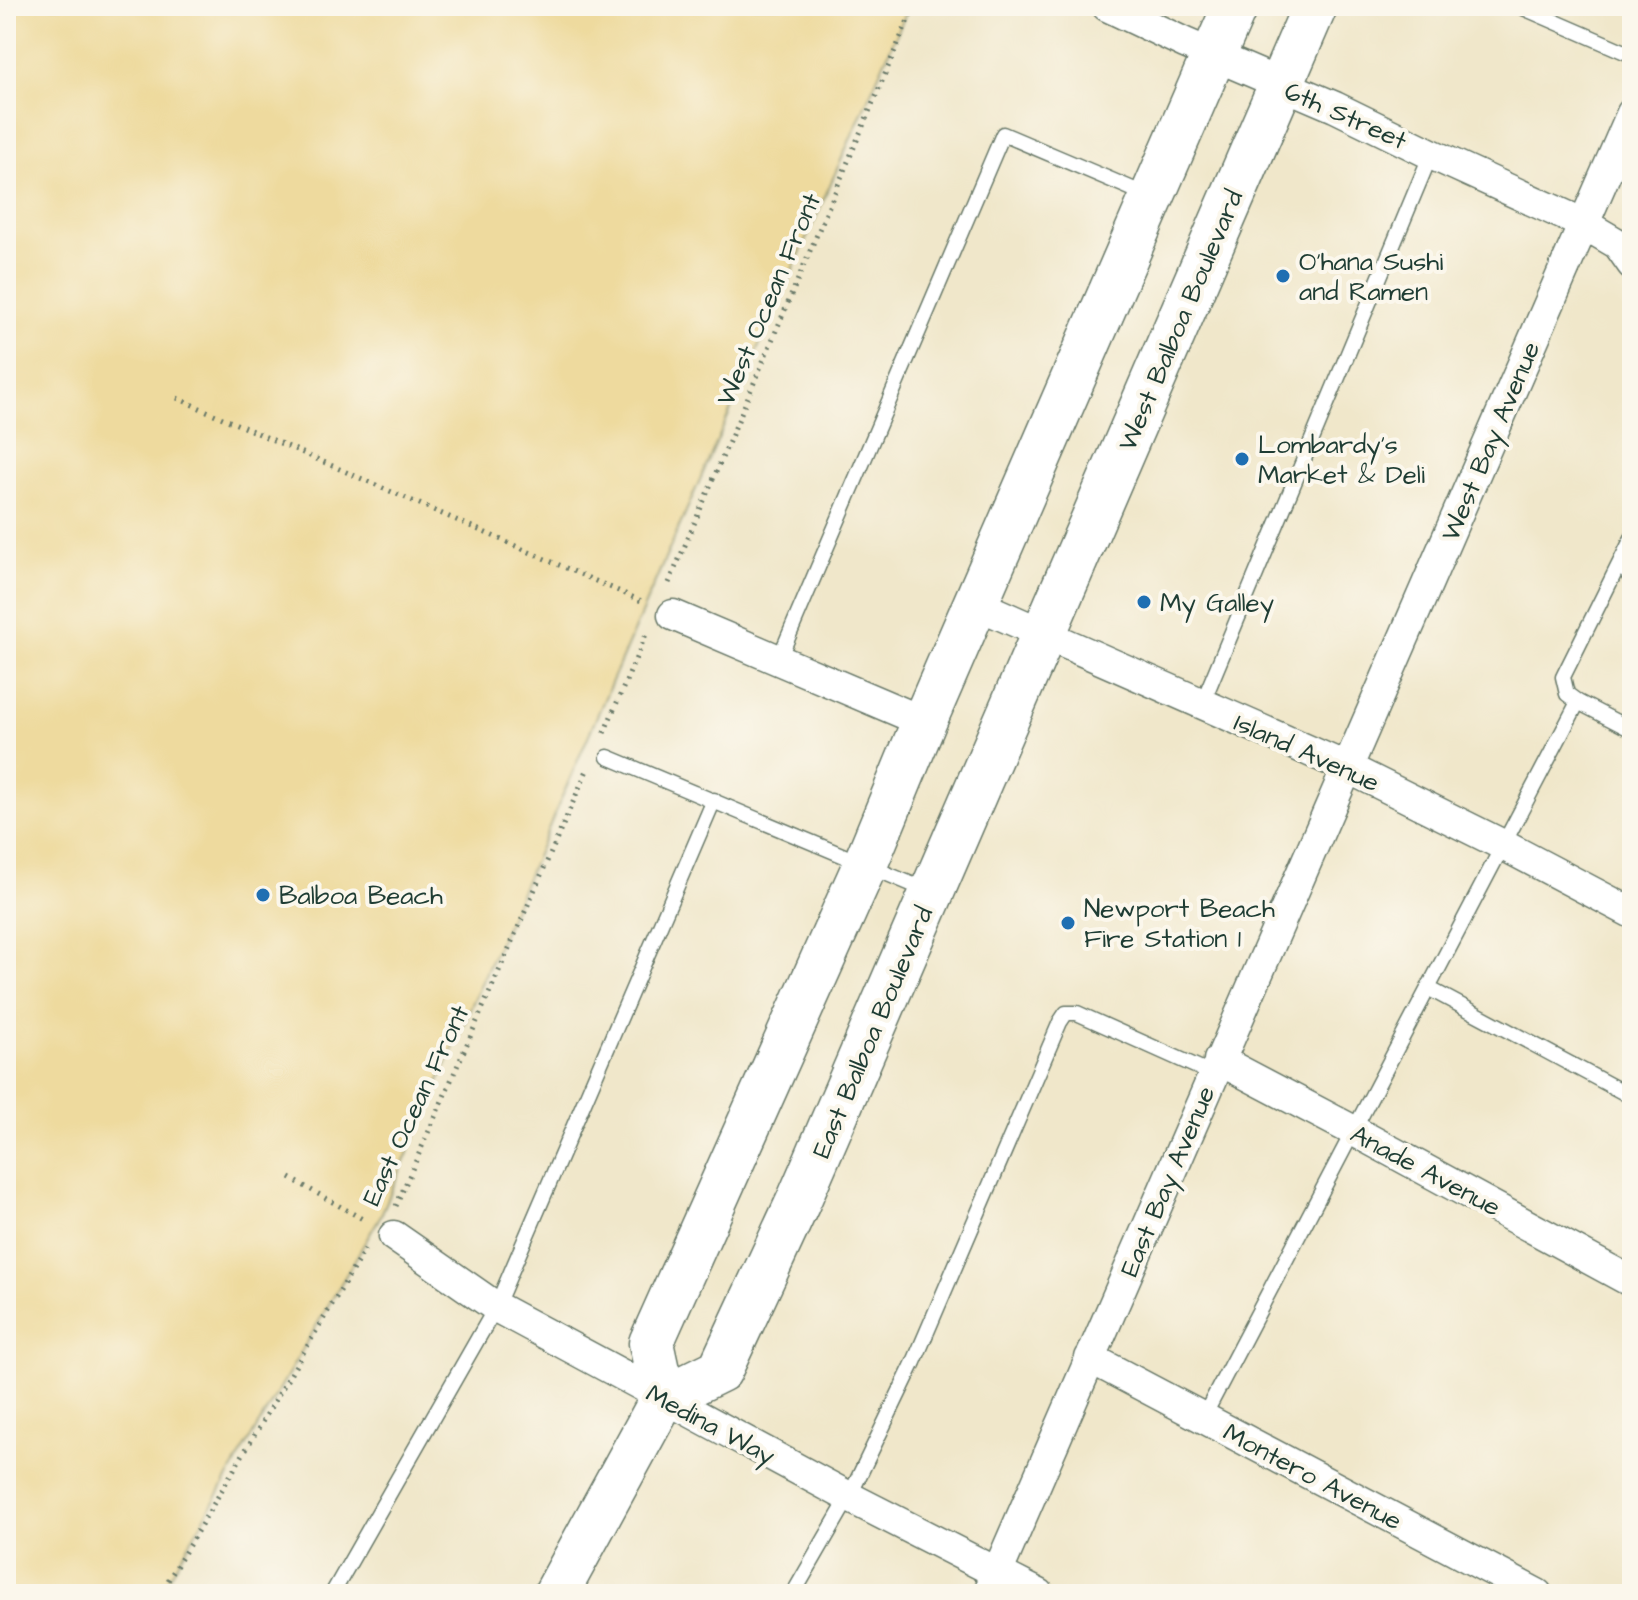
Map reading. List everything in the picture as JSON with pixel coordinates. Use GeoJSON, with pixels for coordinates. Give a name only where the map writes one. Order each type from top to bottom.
{"type":"FeatureCollection","features":[{"type":"Feature","properties":{"kind":"main road"},"geometry":{"type":"LineString","coordinates":[[556,1594],[663,1398],[651,1343],[865,865],[1235,6]]}},
{"type":"Feature","properties":{"kind":"main road","name":"West Balboa Boulevard"},"geometry":{"type":"LineString","coordinates":[[1045,633],[1315,6]]}},
{"type":"Feature","properties":{"kind":"main road","name":"East Balboa Boulevard"},"geometry":{"type":"LineString","coordinates":[[663,1398],[720,1370],[798,1202],[1045,633]]}},
{"type":"Feature","properties":{"kind":"street","name":"6th Street"},"geometry":{"type":"LineString","coordinates":[[1107,6],[1335,107],[1584,224],[1618,244],[1632,264]]}},
{"type":"Feature","properties":{"kind":"street","name":"West Bay Avenue"},"geometry":{"type":"LineString","coordinates":[[1348,768],[1632,113]]}},
{"type":"Feature","properties":{"kind":"street","name":"Island Avenue"},"geometry":{"type":"LineString","coordinates":[[976,604],[1348,768],[1632,913]]}},
{"type":"Feature","properties":{"kind":"street"},"geometry":{"type":"LineString","coordinates":[[662,610],[924,722]]}},
{"type":"Feature","properties":{"kind":"street","name":"East Bay Avenue"},"geometry":{"type":"LineString","coordinates":[[993,1583],[1348,768]]}},
{"type":"Feature","properties":{"kind":"street","name":"Anade Avenue"},"geometry":{"type":"LineString","coordinates":[[1216,1067],[1354,1131],[1632,1282]]}},
{"type":"Feature","properties":{"kind":"street","name":"Medina Way"},"geometry":{"type":"LineString","coordinates":[[383,1230],[496,1307],[849,1497],[993,1583],[1039,1594]]}},
{"type":"Feature","properties":{"kind":"street","name":"Montero Avenue"},"geometry":{"type":"LineString","coordinates":[[1090,1358],[1537,1594]]}},
{"type":"Feature","properties":{"kind":"lane"},"geometry":{"type":"LineString","coordinates":[[1519,6],[1632,55]]}},
{"type":"Feature","properties":{"kind":"lane"},"geometry":{"type":"LineString","coordinates":[[778,661],[1003,134],[1153,197]]}},
{"type":"Feature","properties":{"kind":"lane"},"geometry":{"type":"LineString","coordinates":[[1202,704],[1431,154]]}},
{"type":"Feature","properties":{"kind":"lane"},"geometry":{"type":"LineString","coordinates":[[1632,538],[1563,677],[1567,694],[1632,730]]}},
{"type":"Feature","properties":{"kind":"lane"},"geometry":{"type":"LineString","coordinates":[[1620,562],[1632,580]]}},
{"type":"Feature","properties":{"kind":"lane"},"geometry":{"type":"LineString","coordinates":[[1203,1418],[1578,702]]}},
{"type":"Feature","properties":{"kind":"lane"},"geometry":{"type":"LineString","coordinates":[[608,757],[932,893]]}},
{"type":"Feature","properties":{"kind":"lane"},"geometry":{"type":"LineString","coordinates":[[332,1594],[496,1307],[714,800]]}},
{"type":"Feature","properties":{"kind":"lane"},"geometry":{"type":"LineString","coordinates":[[1428,988],[1632,1097]]}},
{"type":"Feature","properties":{"kind":"lane"},"geometry":{"type":"LineString","coordinates":[[793,1594],[849,1497],[914,1362],[1066,1013],[1077,1013],[1216,1067]]}},
{"type":"Feature","properties":{"kind":"path","name":"West Ocean Front"},"geometry":{"type":"LineString","coordinates":[[662,610],[914,6]]}},
{"type":"Feature","properties":{"kind":"path"},"geometry":{"type":"LineString","coordinates":[[177,398],[662,610],[602,738]]}},
{"type":"Feature","properties":{"kind":"path","name":"East Ocean Front"},"geometry":{"type":"LineString","coordinates":[[160,1594],[383,1230],[589,766]]}},
{"type":"Feature","properties":{"kind":"path"},"geometry":{"type":"LineString","coordinates":[[290,1178],[383,1230]]}},
{"type":"Feature","properties":{"kind":"sand","name":"Balboa Beach"},"geometry":{"type":"Polygon","coordinates":[[[6,6],[909,6],[381,1215],[160,1594],[6,1594],[6,6]]]}},
{"type":"Feature","properties":{"kind":"place","name":"O'hana Sushi and Ramen"},"geometry":{"type":"Point","coordinates":[1283,276]}},
{"type":"Feature","properties":{"kind":"place","name":"Lombardy's Market & Deli"},"geometry":{"type":"Point","coordinates":[1242,459]}},
{"type":"Feature","properties":{"kind":"place","name":"My Galley"},"geometry":{"type":"Point","coordinates":[1144,602]}},
{"type":"Feature","properties":{"kind":"place","name":"Balboa Beach"},"geometry":{"type":"Point","coordinates":[263,895]}},
{"type":"Feature","properties":{"kind":"place","name":"Newport Beach Fire Station 1"},"geometry":{"type":"Point","coordinates":[1068,923]}}]}
